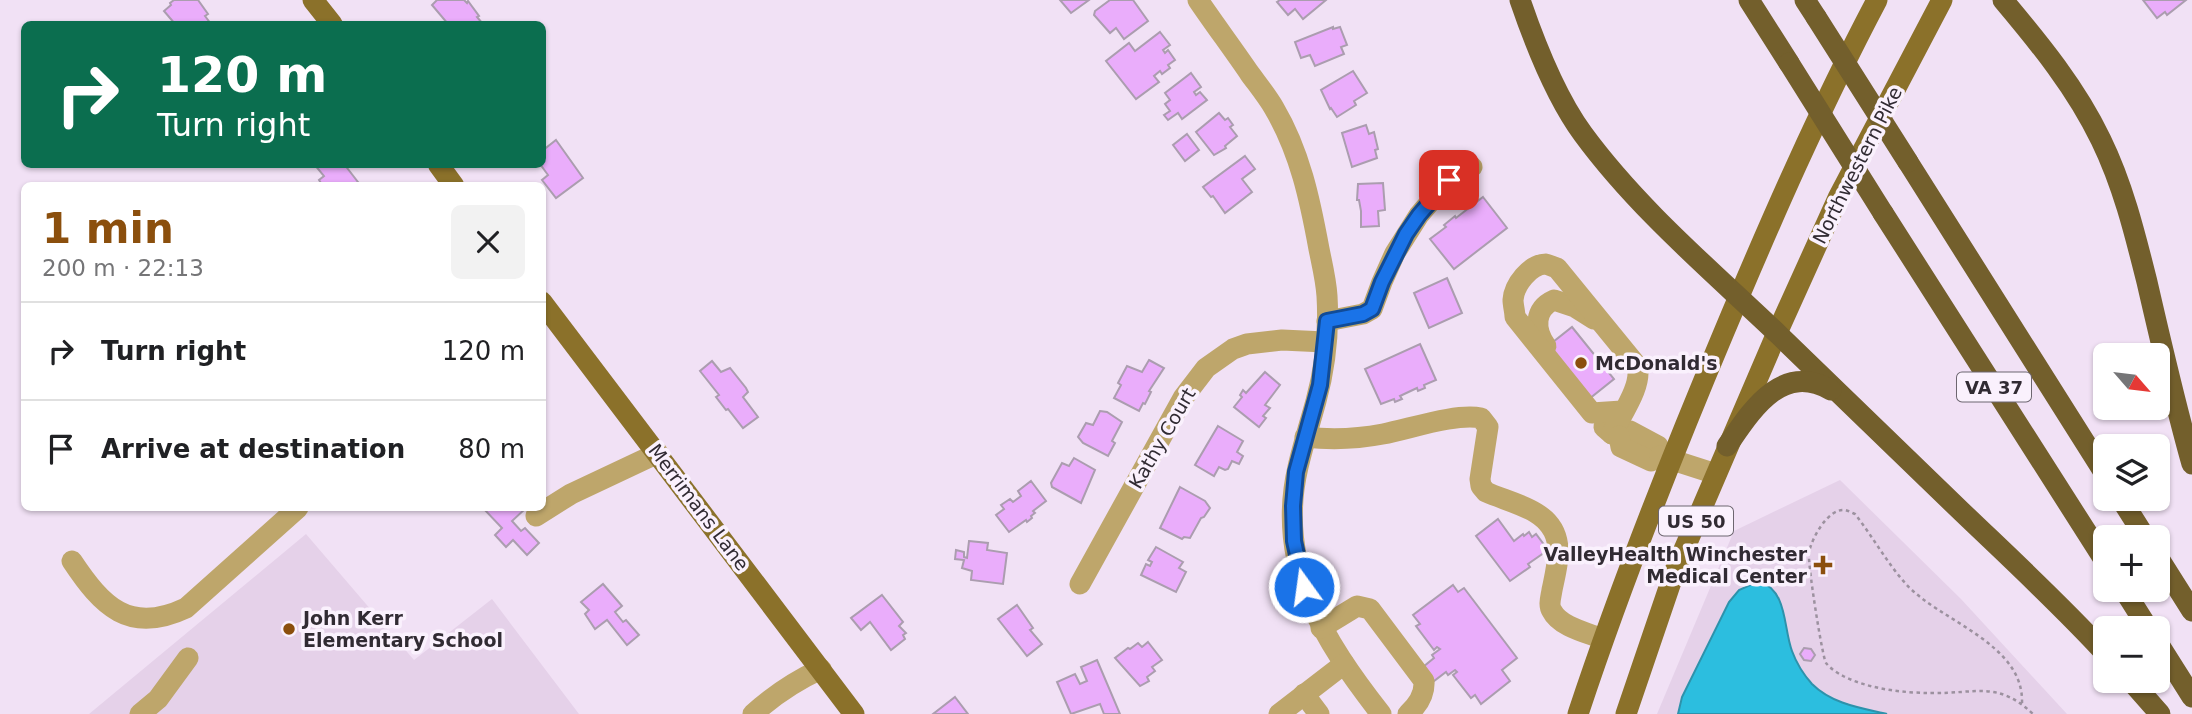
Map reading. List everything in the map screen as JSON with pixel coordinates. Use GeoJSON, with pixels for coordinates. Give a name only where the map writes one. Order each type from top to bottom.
{"type":"FeatureCollection","features":[{"type":"Feature","properties":{"kind":"highway"},"geometry":{"type":"LineString","coordinates":[[1520,0],[1549,72],[1582,133],[1650,211],[2093,641]]}},
{"type":"Feature","properties":{"kind":"highway","name":"VA 37"},"geometry":{"type":"LineString","coordinates":[[1749,0],[2093,542]]}},
{"type":"Feature","properties":{"kind":"highway"},"geometry":{"type":"LineString","coordinates":[[2003,0],[2040,44],[2074,91],[2102,141],[2117,177],[2133,225],[2192,464]]}},
{"type":"Feature","properties":{"kind":"highway","name":"VA 37"},"geometry":{"type":"LineString","coordinates":[[1810,9],[2093,455]]}},
{"type":"Feature","properties":{"kind":"highway"},"geometry":{"type":"LineString","coordinates":[[1727,446],[1758,404],[1780,387],[1792,382],[1803,380],[1815,383],[1845,399]]}},
{"type":"Feature","properties":{"kind":"highway"},"geometry":{"type":"LineString","coordinates":[[2170,576],[2192,611]]}},
{"type":"Feature","properties":{"kind":"highway"},"geometry":{"type":"LineString","coordinates":[[2170,662],[2192,697]]}},
{"type":"Feature","properties":{"kind":"highway"},"geometry":{"type":"LineString","coordinates":[[2142,693],[2160,714]]}},
{"type":"Feature","properties":{"kind":"main road"},"geometry":{"type":"LineString","coordinates":[[313,0],[330,21]]}},
{"type":"Feature","properties":{"kind":"main road","name":"US 50"},"geometry":{"type":"LineString","coordinates":[[1578,714],[1665,458],[1835,79],[1877,0]]}},
{"type":"Feature","properties":{"kind":"main road","name":"Northwestern Pike"},"geometry":{"type":"LineString","coordinates":[[1777,333],[1838,198],[1941,0]]}},
{"type":"Feature","properties":{"kind":"main road","name":"Merrimans Lane"},"geometry":{"type":"LineString","coordinates":[[546,307],[854,714]]}},
{"type":"Feature","properties":{"kind":"main road","name":"US 50"},"geometry":{"type":"LineString","coordinates":[[1626,714],[1674,573],[1777,333]]}},
{"type":"Feature","properties":{"kind":"street"},"geometry":{"type":"LineString","coordinates":[[1198,0],[1274,108],[1301,166],[1310,201],[1327,293],[1326,331],[1317,399],[1296,472],[1294,541],[1304,587],[1321,628],[1381,714]]}},
{"type":"Feature","properties":{"kind":"street","name":"Kathy Court"},"geometry":{"type":"LineString","coordinates":[[1080,584],[1183,398],[1206,369],[1233,349],[1247,344],[1326,331],[1372,309],[1395,253],[1419,215],[1449,180],[1472,167]]}},
{"type":"Feature","properties":{"kind":"street"},"geometry":{"type":"LineString","coordinates":[[1615,435],[1622,411],[1637,387],[1640,374],[1637,366],[1557,268],[1547,264],[1536,266],[1523,277],[1515,291],[1513,300],[1516,317],[1589,410],[1615,435],[1621,447],[1651,461],[1665,458],[1716,474]]}},
{"type":"Feature","properties":{"kind":"street"},"geometry":{"type":"LineString","coordinates":[[1589,410],[1585,395],[1543,342],[1538,332],[1539,314],[1546,304],[1555,300],[1575,307],[1605,326]]}},
{"type":"Feature","properties":{"kind":"street"},"geometry":{"type":"LineString","coordinates":[[1589,410],[1622,411]]}},
{"type":"Feature","properties":{"kind":"street"},"geometry":{"type":"LineString","coordinates":[[1305,437],[1341,439],[1380,434],[1439,421],[1481,418],[1488,427],[1481,486],[1486,492],[1537,513],[1549,524],[1557,538],[1559,555],[1550,602],[1552,611],[1559,620],[1603,639]]}},
{"type":"Feature","properties":{"kind":"street"},"geometry":{"type":"LineString","coordinates":[[546,510],[571,494],[658,453]]}},
{"type":"Feature","properties":{"kind":"street"},"geometry":{"type":"LineString","coordinates":[[72,561],[92,592],[106,604],[122,613],[140,618],[169,616],[186,608],[295,511]]}},
{"type":"Feature","properties":{"kind":"street"},"geometry":{"type":"LineString","coordinates":[[537,516],[545,511]]}},
{"type":"Feature","properties":{"kind":"street"},"geometry":{"type":"LineString","coordinates":[[1321,628],[1357,606],[1370,608],[1424,681],[1425,691],[1408,714]]}},
{"type":"Feature","properties":{"kind":"street"},"geometry":{"type":"LineString","coordinates":[[140,714],[159,699],[188,658]]}},
{"type":"Feature","properties":{"kind":"street"},"geometry":{"type":"LineString","coordinates":[[1279,714],[1344,664]]}},
{"type":"Feature","properties":{"kind":"street"},"geometry":{"type":"LineString","coordinates":[[752,714],[784,689],[821,669]]}},
{"type":"Feature","properties":{"kind":"street"},"geometry":{"type":"LineString","coordinates":[[1304,694],[1319,714]]}},
{"type":"Feature","properties":{"kind":"path"},"geometry":{"type":"LineString","coordinates":[[2022,703],[2022,688],[2002,657],[1969,629],[1906,585],[1855,514],[1845,510],[1836,511],[1825,522],[1816,534],[1809,551],[1808,563],[1821,645],[1827,664],[1843,676],[1891,690],[1934,693],[1996,691],[2022,703],[2033,714]]}},
{"type":"Feature","properties":{"kind":"shaded area","name":"ValleyHealth Winchester Medical Center"},"geometry":{"type":"Polygon","coordinates":[[[1840,480],[1961,599],[2067,714],[1657,714],[1734,531],[1840,480]]]}},
{"type":"Feature","properties":{"kind":"shaded area","name":"John Kerr Elementary School"},"geometry":{"type":"Polygon","coordinates":[[[306,534],[414,660],[492,599],[579,714],[89,714],[306,534]]]}},
{"type":"Feature","properties":{"kind":"water"},"geometry":{"type":"Polygon","coordinates":[[[1759,581],[1768,586],[1780,601],[1792,651],[1812,684],[1838,701],[1887,714],[1678,714],[1682,697],[1729,602],[1739,590],[1759,581]]]}},
{"type":"Feature","properties":{"kind":"building"},"geometry":{"type":"Polygon","coordinates":[[[174,0],[198,0],[208,14],[205,16],[209,21],[172,21],[164,11],[174,0]]]}},
{"type":"Feature","properties":{"kind":"building"},"geometry":{"type":"Polygon","coordinates":[[[437,0],[468,1],[480,21],[445,21],[432,5],[437,0]]]}},
{"type":"Feature","properties":{"kind":"building"},"geometry":{"type":"Polygon","coordinates":[[[1060,0],[1089,0],[1071,13],[1060,0]]]}},
{"type":"Feature","properties":{"kind":"building"},"geometry":{"type":"Polygon","coordinates":[[[1110,0],[1133,0],[1148,21],[1124,39],[1116,28],[1110,33],[1094,15],[1095,11],[1110,0]]]}},
{"type":"Feature","properties":{"kind":"building"},"geometry":{"type":"Polygon","coordinates":[[[1326,0],[1303,19],[1295,9],[1288,15],[1277,2],[1326,0]]]}},
{"type":"Feature","properties":{"kind":"building"},"geometry":{"type":"Polygon","coordinates":[[[2143,0],[2186,0],[2167,15],[2165,12],[2157,18],[2143,0]]]}},
{"type":"Feature","properties":{"kind":"building"},"geometry":{"type":"Polygon","coordinates":[[[1333,27],[1340,27],[1347,45],[1341,47],[1344,54],[1315,66],[1310,55],[1301,58],[1295,42],[1333,27]]]}},
{"type":"Feature","properties":{"kind":"building"},"geometry":{"type":"Polygon","coordinates":[[[1160,32],[1170,45],[1163,50],[1165,53],[1168,50],[1175,60],[1168,65],[1170,68],[1154,76],[1159,82],[1136,99],[1106,61],[1129,43],[1135,51],[1160,32]]]}},
{"type":"Feature","properties":{"kind":"building"},"geometry":{"type":"Polygon","coordinates":[[[1353,71],[1367,93],[1354,101],[1356,105],[1337,117],[1321,90],[1353,71]]]}},
{"type":"Feature","properties":{"kind":"building"},"geometry":{"type":"Polygon","coordinates":[[[1191,73],[1201,87],[1194,92],[1196,95],[1200,92],[1207,100],[1182,119],[1178,113],[1168,120],[1164,115],[1170,111],[1165,104],[1170,100],[1165,93],[1191,73]]]}},
{"type":"Feature","properties":{"kind":"building"},"geometry":{"type":"Polygon","coordinates":[[[1219,113],[1225,120],[1228,118],[1233,125],[1230,127],[1237,136],[1226,148],[1214,155],[1196,132],[1219,113]]]}},
{"type":"Feature","properties":{"kind":"building"},"geometry":{"type":"Polygon","coordinates":[[[1366,125],[1369,134],[1374,132],[1377,158],[1352,167],[1342,133],[1366,125]]]}},
{"type":"Feature","properties":{"kind":"building"},"geometry":{"type":"Polygon","coordinates":[[[1187,134],[1199,150],[1185,161],[1173,145],[1187,134]]]}},
{"type":"Feature","properties":{"kind":"building"},"geometry":{"type":"Polygon","coordinates":[[[556,140],[583,178],[556,198],[542,180],[548,175],[543,168],[546,168],[546,148],[556,140]]]}},
{"type":"Feature","properties":{"kind":"building"},"geometry":{"type":"Polygon","coordinates":[[[1245,156],[1255,169],[1242,179],[1252,192],[1225,213],[1203,187],[1245,156]]]}},
{"type":"Feature","properties":{"kind":"building"},"geometry":{"type":"Polygon","coordinates":[[[317,168],[347,168],[358,182],[320,182],[319,180],[324,176],[317,168]]]}},
{"type":"Feature","properties":{"kind":"building"},"geometry":{"type":"Polygon","coordinates":[[[1383,183],[1385,210],[1378,211],[1379,226],[1361,227],[1361,211],[1357,200],[1358,184],[1383,183]]]}},
{"type":"Feature","properties":{"kind":"building"},"geometry":{"type":"Polygon","coordinates":[[[1483,197],[1507,228],[1454,269],[1430,239],[1455,216],[1456,218],[1483,197]]]}},
{"type":"Feature","properties":{"kind":"building"},"geometry":{"type":"Polygon","coordinates":[[[1447,278],[1462,313],[1429,328],[1414,293],[1447,278]]]}},
{"type":"Feature","properties":{"kind":"building","name":"McDonald's"},"geometry":{"type":"Polygon","coordinates":[[[1572,327],[1614,379],[1589,399],[1548,346],[1572,327]]]}},
{"type":"Feature","properties":{"kind":"building"},"geometry":{"type":"Polygon","coordinates":[[[1420,344],[1436,380],[1424,385],[1425,388],[1418,391],[1417,388],[1400,396],[1402,399],[1381,404],[1365,369],[1420,344]]]}},
{"type":"Feature","properties":{"kind":"building"},"geometry":{"type":"Polygon","coordinates":[[[1149,360],[1164,368],[1139,411],[1114,398],[1127,366],[1142,372],[1149,360]]]}},
{"type":"Feature","properties":{"kind":"building"},"geometry":{"type":"Polygon","coordinates":[[[712,361],[721,372],[730,368],[748,392],[743,397],[758,417],[743,428],[716,397],[719,395],[700,371],[712,361]]]}},
{"type":"Feature","properties":{"kind":"building"},"geometry":{"type":"Polygon","coordinates":[[[1265,372],[1280,385],[1265,405],[1270,408],[1259,427],[1234,407],[1242,397],[1240,395],[1243,390],[1246,393],[1265,372]]]}},
{"type":"Feature","properties":{"kind":"building"},"geometry":{"type":"Polygon","coordinates":[[[1100,411],[1107,412],[1122,422],[1108,456],[1083,443],[1078,437],[1086,423],[1093,425],[1100,411]]]}},
{"type":"Feature","properties":{"kind":"building"},"geometry":{"type":"Polygon","coordinates":[[[1218,426],[1243,441],[1237,452],[1243,456],[1239,464],[1232,461],[1228,469],[1219,467],[1214,476],[1195,465],[1218,426]]]}},
{"type":"Feature","properties":{"kind":"building"},"geometry":{"type":"Polygon","coordinates":[[[1074,458],[1095,470],[1081,503],[1052,487],[1051,483],[1062,463],[1069,466],[1074,458]]]}},
{"type":"Feature","properties":{"kind":"building"},"geometry":{"type":"Polygon","coordinates":[[[1031,481],[1046,501],[1033,511],[1035,513],[1032,518],[1009,532],[996,515],[1004,509],[1001,505],[1010,499],[1013,502],[1021,496],[1018,491],[1031,481]]]}},
{"type":"Feature","properties":{"kind":"building"},"geometry":{"type":"Polygon","coordinates":[[[1180,487],[1205,501],[1210,508],[1190,538],[1182,539],[1160,528],[1180,487]]]}},
{"type":"Feature","properties":{"kind":"building"},"geometry":{"type":"Polygon","coordinates":[[[486,511],[523,511],[512,521],[521,531],[525,528],[539,543],[527,555],[513,540],[506,547],[495,535],[502,528],[486,511]]]}},
{"type":"Feature","properties":{"kind":"building"},"geometry":{"type":"Polygon","coordinates":[[[1498,519],[1514,541],[1529,532],[1532,537],[1536,534],[1548,550],[1510,581],[1476,536],[1498,519]]]}},
{"type":"Feature","properties":{"kind":"building"},"geometry":{"type":"Polygon","coordinates":[[[969,541],[988,543],[987,550],[1007,553],[1003,584],[971,580],[972,571],[962,568],[964,560],[955,559],[956,550],[964,552],[964,557],[967,558],[969,541]]]}},
{"type":"Feature","properties":{"kind":"building"},"geometry":{"type":"Polygon","coordinates":[[[1156,547],[1183,562],[1179,568],[1186,572],[1176,592],[1141,575],[1146,564],[1150,566],[1152,562],[1148,560],[1156,547]]]}},
{"type":"Feature","properties":{"kind":"building"},"geometry":{"type":"Polygon","coordinates":[[[603,584],[622,606],[615,612],[639,635],[627,645],[607,620],[595,629],[585,614],[589,610],[581,602],[603,584]]]}},
{"type":"Feature","properties":{"kind":"building"},"geometry":{"type":"Polygon","coordinates":[[[1453,585],[1458,592],[1464,588],[1517,658],[1502,670],[1510,681],[1481,704],[1475,695],[1471,698],[1453,675],[1457,672],[1455,670],[1448,675],[1446,672],[1434,681],[1423,667],[1440,649],[1437,647],[1434,650],[1416,626],[1420,624],[1413,615],[1453,585]]]}},
{"type":"Feature","properties":{"kind":"building"},"geometry":{"type":"Polygon","coordinates":[[[882,595],[903,622],[899,626],[906,633],[903,635],[905,639],[891,650],[870,622],[861,630],[851,618],[882,595]]]}},
{"type":"Feature","properties":{"kind":"building"},"geometry":{"type":"Polygon","coordinates":[[[1017,605],[1033,628],[1030,630],[1042,644],[1027,656],[998,619],[1017,605]]]}},
{"type":"Feature","properties":{"kind":"building"},"geometry":{"type":"Polygon","coordinates":[[[1148,642],[1162,660],[1152,667],[1155,671],[1147,677],[1149,681],[1140,686],[1115,658],[1138,643],[1142,647],[1148,642]]]}},
{"type":"Feature","properties":{"kind":"building"},"geometry":{"type":"Polygon","coordinates":[[[1804,648],[1811,649],[1815,655],[1811,661],[1804,660],[1800,654],[1804,648]]]}},
{"type":"Feature","properties":{"kind":"building"},"geometry":{"type":"Polygon","coordinates":[[[1097,660],[1120,714],[1104,714],[1100,704],[1071,714],[1057,682],[1075,674],[1080,684],[1087,681],[1081,667],[1097,660]]]}},
{"type":"Feature","properties":{"kind":"building"},"geometry":{"type":"Polygon","coordinates":[[[955,697],[968,714],[933,714],[955,697]]]}},
{"type":"Feature","properties":{"kind":"place","name":"McDonald's"},"geometry":{"type":"Point","coordinates":[1581,363]}},
{"type":"Feature","properties":{"kind":"place","name":"ValleyHealth Winchester Medical Center"},"geometry":{"type":"Point","coordinates":[1823,565]}},
{"type":"Feature","properties":{"kind":"place","name":"John Kerr Elementary School"},"geometry":{"type":"Point","coordinates":[289,629]}},
{"type":"Feature","properties":{"kind":"route"},"geometry":{"type":"LineString","coordinates":[[1304,587],[1294,541],[1293,506],[1296,472],[1320,385],[1327,321],[1363,314],[1372,309],[1395,253],[1406,234],[1449,180]]}}]}
